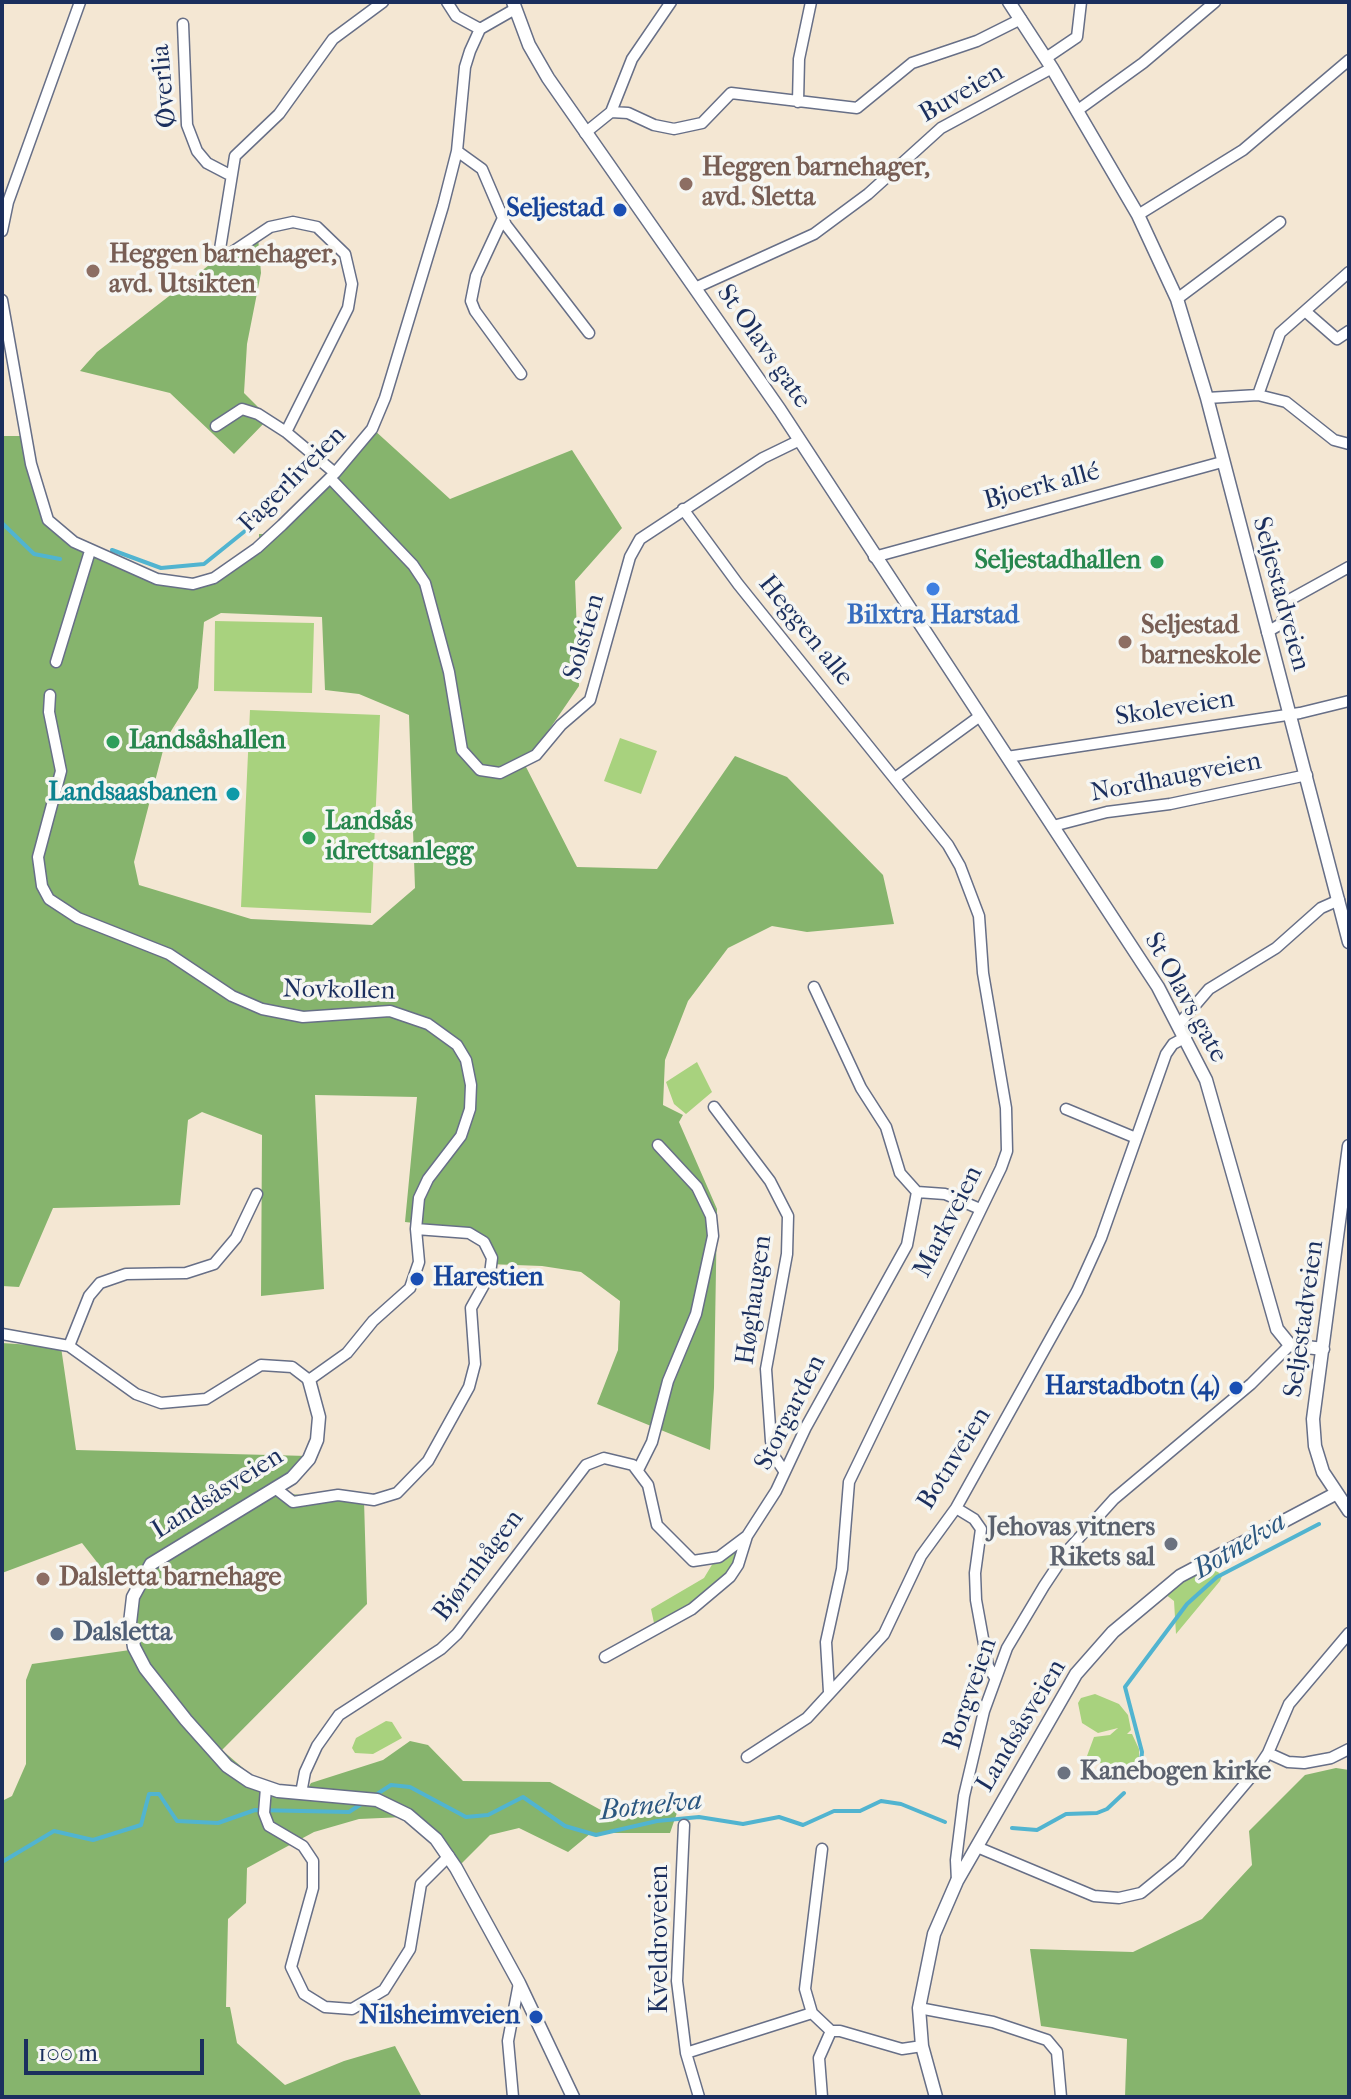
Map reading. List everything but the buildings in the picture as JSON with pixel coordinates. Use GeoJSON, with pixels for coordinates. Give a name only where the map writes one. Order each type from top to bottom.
{"type":"FeatureCollection","features":[{"type":"Feature","properties":{"kind":"street"},"geometry":{"type":"LineString","coordinates":[[2,231],[8,202],[80,2]]}},
{"type":"Feature","properties":{"kind":"street"},"geometry":{"type":"LineString","coordinates":[[286,432],[348,308],[352,284],[345,254],[317,227],[293,222],[270,227],[231,253],[222,254],[220,249],[230,175],[242,147],[279,114],[333,39],[383,2]]}},
{"type":"Feature","properties":{"kind":"street"},"geometry":{"type":"LineString","coordinates":[[447,2],[456,16],[480,29],[514,5]]}},
{"type":"Feature","properties":{"kind":"street"},"geometry":{"type":"LineString","coordinates":[[585,133],[611,112],[632,59],[671,2]]}},
{"type":"Feature","properties":{"kind":"street"},"geometry":{"type":"LineString","coordinates":[[798,102],[799,59],[811,2]]}},
{"type":"Feature","properties":{"kind":"street","name":"Seljestadveien"},"geometry":{"type":"LineString","coordinates":[[1009,2],[1078,110],[1138,215],[1177,299],[1207,398],[1349,942]]}},
{"type":"Feature","properties":{"kind":"street","name":"Buveien"},"geometry":{"type":"LineString","coordinates":[[695,288],[814,234],[868,194],[941,128],[1049,63],[1077,37],[1081,2]]}},
{"type":"Feature","properties":{"kind":"street"},"geometry":{"type":"LineString","coordinates":[[1078,110],[1143,63],[1215,2]]}},
{"type":"Feature","properties":{"kind":"street","name":"St Olavs gate"},"geometry":{"type":"LineString","coordinates":[[514,5],[539,62],[585,133],[800,440],[1179,1024],[1206,1080],[1277,1329],[1290,1345]]}},
{"type":"Feature","properties":{"kind":"street"},"geometry":{"type":"LineString","coordinates":[[611,112],[628,113],[654,125],[674,129],[702,123],[731,93],[857,108],[912,63],[977,41],[1021,19]]}},
{"type":"Feature","properties":{"kind":"street","name":"Øverlia"},"geometry":{"type":"LineString","coordinates":[[183,24],[187,125],[197,151],[207,163],[230,175]]}},
{"type":"Feature","properties":{"kind":"street","name":"Fagerliveien"},"geometry":{"type":"LineString","coordinates":[[2,300],[4,336],[38,494],[48,520],[90,551],[170,583],[193,584],[214,578],[257,548],[332,476],[360,446],[380,412],[457,151],[465,67],[480,29]]}},
{"type":"Feature","properties":{"kind":"street"},"geometry":{"type":"LineString","coordinates":[[1138,215],[1243,150],[1349,60]]}},
{"type":"Feature","properties":{"kind":"street"},"geometry":{"type":"LineString","coordinates":[[457,151],[482,169],[503,218],[589,333]]}},
{"type":"Feature","properties":{"kind":"street"},"geometry":{"type":"LineString","coordinates":[[503,218],[476,276],[471,301],[521,374]]}},
{"type":"Feature","properties":{"kind":"street"},"geometry":{"type":"LineString","coordinates":[[1177,299],[1280,222]]}},
{"type":"Feature","properties":{"kind":"street"},"geometry":{"type":"LineString","coordinates":[[1258,395],[1280,333],[1349,272]]}},
{"type":"Feature","properties":{"kind":"street"},"geometry":{"type":"LineString","coordinates":[[1305,311],[1337,339],[1349,331]]}},
{"type":"Feature","properties":{"kind":"street"},"geometry":{"type":"LineString","coordinates":[[1207,398],[1258,395],[1286,402],[1334,440],[1349,444]]}},
{"type":"Feature","properties":{"kind":"street"},"geometry":{"type":"LineString","coordinates":[[216,426],[242,409],[258,414],[286,432],[332,476]]}},
{"type":"Feature","properties":{"kind":"street","name":"Solstien"},"geometry":{"type":"LineString","coordinates":[[332,476],[413,565],[425,583],[449,672],[462,750],[480,770],[492,773],[514,768],[536,755],[561,725],[586,706],[593,694],[635,548],[648,531],[800,440]]}},
{"type":"Feature","properties":{"kind":"street","name":"Bjoerk allé"},"geometry":{"type":"LineString","coordinates":[[874,557],[1222,462]]}},
{"type":"Feature","properties":{"kind":"street","name":"Heggen alle"},"geometry":{"type":"LineString","coordinates":[[683,509],[738,584],[895,778]]}},
{"type":"Feature","properties":{"kind":"street"},"geometry":{"type":"LineString","coordinates":[[56,662],[90,551]]}},
{"type":"Feature","properties":{"kind":"street"},"geometry":{"type":"LineString","coordinates":[[1267,632],[1281,624],[1291,599],[1349,567]]}},
{"type":"Feature","properties":{"kind":"street","name":"Novkollen"},"geometry":{"type":"LineString","coordinates":[[50,695],[49,712],[61,771],[38,857],[42,886],[61,909],[169,954],[232,996],[262,1009],[303,1017],[402,1012],[446,1033],[457,1045],[470,1072],[468,1118],[461,1136],[423,1188],[416,1229],[419,1262],[410,1288],[373,1321],[347,1353],[309,1380]]}},
{"type":"Feature","properties":{"kind":"street","name":"Skoleveien"},"geometry":{"type":"LineString","coordinates":[[1007,757],[1290,714],[1349,701]]}},
{"type":"Feature","properties":{"kind":"street"},"geometry":{"type":"LineString","coordinates":[[895,778],[980,716]]}},
{"type":"Feature","properties":{"kind":"street","name":"Nordhaugveien"},"geometry":{"type":"LineString","coordinates":[[1053,826],[1107,812],[1170,804],[1307,775]]}},
{"type":"Feature","properties":{"kind":"street","name":"Markveien"},"geometry":{"type":"LineString","coordinates":[[829,1692],[826,1642],[842,1569],[849,1482],[1004,1160],[1007,1129],[983,973],[979,916],[971,889],[948,845],[895,778]]}},
{"type":"Feature","properties":{"kind":"street"},"geometry":{"type":"LineString","coordinates":[[1179,1024],[1200,997],[1239,968],[1276,948],[1321,908],[1339,900]]}},
{"type":"Feature","properties":{"kind":"street"},"geometry":{"type":"LineString","coordinates":[[814,987],[861,1088],[886,1127],[900,1173],[917,1192],[945,1194],[980,1209]]}},
{"type":"Feature","properties":{"kind":"street","name":"Botnveien"},"geometry":{"type":"LineString","coordinates":[[747,1757],[807,1718],[884,1634],[921,1556],[956,1508],[1077,1291],[1101,1238],[1169,1048],[1186,1037]]}},
{"type":"Feature","properties":{"kind":"street","name":"Høghaugen"},"geometry":{"type":"LineString","coordinates":[[714,1107],[777,1190],[788,1216],[787,1254],[769,1338],[765,1384],[774,1456],[784,1471]]}},
{"type":"Feature","properties":{"kind":"street"},"geometry":{"type":"LineString","coordinates":[[1066,1109],[1136,1138]]}},
{"type":"Feature","properties":{"kind":"street"},"geometry":{"type":"LineString","coordinates":[[658,1145],[697,1187],[711,1216],[713,1236],[696,1314],[668,1381],[652,1442],[638,1470],[648,1485],[657,1525],[686,1557],[709,1561],[732,1551],[747,1536]]}},
{"type":"Feature","properties":{"kind":"street","name":"Seljestadveien"},"geometry":{"type":"LineString","coordinates":[[1349,1146],[1345,1223],[1323,1349],[1313,1432],[1318,1458],[1335,1494],[1349,1511]]}},
{"type":"Feature","properties":{"kind":"street","name":"Storgarden"},"geometry":{"type":"LineString","coordinates":[[605,1657],[680,1616],[719,1589],[738,1565],[747,1536],[907,1245],[917,1192]]}},
{"type":"Feature","properties":{"kind":"street"},"geometry":{"type":"LineString","coordinates":[[69,1346],[89,1296],[100,1283],[126,1274],[186,1273],[214,1264],[236,1238],[257,1194]]}},
{"type":"Feature","properties":{"kind":"street"},"geometry":{"type":"LineString","coordinates":[[275,1488],[293,1502],[338,1495],[374,1500],[397,1493],[428,1461],[469,1387],[475,1364],[471,1308],[490,1274],[492,1258],[484,1242],[469,1233],[416,1229]]}},
{"type":"Feature","properties":{"kind":"street"},"geometry":{"type":"LineString","coordinates":[[2,1334],[69,1346],[136,1394],[161,1403],[206,1399],[261,1365],[292,1367],[309,1380]]}},
{"type":"Feature","properties":{"kind":"street"},"geometry":{"type":"LineString","coordinates":[[1290,1345],[1323,1349]]}},
{"type":"Feature","properties":{"kind":"street","name":"Borgveien"},"geometry":{"type":"LineString","coordinates":[[957,1881],[956,1860],[970,1767],[995,1678],[1013,1636],[1044,1586],[1094,1520],[1251,1384],[1290,1345]]}},
{"type":"Feature","properties":{"kind":"street","name":"Landsåsveien"},"geometry":{"type":"LineString","coordinates":[[309,1380],[318,1404],[317,1440],[301,1470],[151,1564],[137,1586],[130,1612],[131,1637],[138,1656],[177,1710],[227,1766],[266,1788],[359,1796],[390,1806],[423,1826],[449,1856],[519,1983],[573,2097]]}},
{"type":"Feature","properties":{"kind":"street","name":"Bjørnhågen"},"geometry":{"type":"LineString","coordinates":[[301,1793],[305,1772],[317,1746],[339,1715],[441,1649],[457,1634],[577,1473],[586,1465],[604,1458],[624,1461],[638,1470]]}},
{"type":"Feature","properties":{"kind":"street","name":"Landsåsveien"},"geometry":{"type":"LineString","coordinates":[[936,2097],[922,2046],[919,2008],[927,1957],[957,1881],[1066,1690],[1113,1632],[1180,1576],[1335,1494]]}},
{"type":"Feature","properties":{"kind":"street"},"geometry":{"type":"LineString","coordinates":[[956,1508],[974,1519],[981,1529],[975,1573],[976,1600],[988,1666],[995,1678]]}},
{"type":"Feature","properties":{"kind":"street"},"geometry":{"type":"LineString","coordinates":[[977,1847],[1094,1896],[1130,1897],[1153,1885],[1179,1862],[1268,1753],[1289,1704],[1349,1633]]}},
{"type":"Feature","properties":{"kind":"street"},"geometry":{"type":"LineString","coordinates":[[1268,1753],[1288,1762],[1304,1763],[1331,1758],[1349,1749]]}},
{"type":"Feature","properties":{"kind":"street"},"geometry":{"type":"LineString","coordinates":[[266,1788],[264,1813],[269,1826],[303,1846],[313,1861],[313,1888],[291,1967],[304,1994],[325,2007],[352,2009],[364,2005],[391,1981],[407,1959],[414,1938],[421,1884],[449,1856]]}},
{"type":"Feature","properties":{"kind":"street","name":"Kveldroveien"},"geometry":{"type":"LineString","coordinates":[[684,1825],[677,1981],[686,2053],[699,2097]]}},
{"type":"Feature","properties":{"kind":"street"},"geometry":{"type":"LineString","coordinates":[[822,1849],[804,1980],[812,2013],[831,2031],[902,2049],[922,2046]]}},
{"type":"Feature","properties":{"kind":"street"},"geometry":{"type":"LineString","coordinates":[[513,2097],[508,2041],[519,1983]]}},
{"type":"Feature","properties":{"kind":"street"},"geometry":{"type":"LineString","coordinates":[[919,2008],[1040,2035],[1057,2052],[1061,2097]]}},
{"type":"Feature","properties":{"kind":"street"},"geometry":{"type":"LineString","coordinates":[[686,2053],[812,2013]]}},
{"type":"Feature","properties":{"kind":"street"},"geometry":{"type":"LineString","coordinates":[[822,2097],[819,2058],[831,2031]]}},
{"type":"Feature","properties":{"kind":"green space"},"geometry":{"type":"Polygon","coordinates":[[[258,237],[261,273],[247,344],[244,393],[269,418],[234,454],[170,393],[80,371],[97,352],[222,255],[258,237]]]}},
{"type":"Feature","properties":{"kind":"green space"},"geometry":{"type":"Polygon","coordinates":[[[373,429],[450,499],[572,450],[622,528],[575,581],[579,686],[525,765],[577,867],[657,869],[735,756],[787,777],[883,875],[894,924],[807,932],[772,926],[728,948],[688,1001],[665,1060],[663,1105],[683,1115],[679,1122],[717,1209],[710,1450],[597,1404],[618,1350],[620,1301],[581,1272],[542,1266],[488,1264],[492,1248],[468,1229],[405,1222],[417,1097],[315,1095],[324,1289],[261,1296],[262,1135],[202,1112],[188,1120],[180,1205],[53,1208],[19,1287],[2,1286],[2,436],[26,436],[48,523],[141,574],[195,583],[221,573],[259,542],[259,534],[269,534],[373,429]],[[221,613],[204,622],[198,688],[166,739],[134,862],[139,885],[251,919],[372,925],[415,888],[409,715],[359,694],[325,690],[322,617],[221,613]]]}},
{"type":"Feature","properties":{"kind":"green space"},"geometry":{"type":"Polygon","coordinates":[[[215,621],[314,623],[312,693],[214,691],[215,621]]]}},
{"type":"Feature","properties":{"kind":"green space","name":"Landsås idrettsanlegg"},"geometry":{"type":"Polygon","coordinates":[[[250,710],[380,715],[371,913],[241,907],[250,710]]]}},
{"type":"Feature","properties":{"kind":"green space"},"geometry":{"type":"Polygon","coordinates":[[[620,738],[657,751],[641,794],[604,781],[620,738]]]}},
{"type":"Feature","properties":{"kind":"green space"},"geometry":{"type":"Polygon","coordinates":[[[697,1062],[712,1092],[686,1114],[674,1104],[666,1082],[697,1062]]]}},
{"type":"Feature","properties":{"kind":"green space"},"geometry":{"type":"Polygon","coordinates":[[[2,1343],[61,1347],[76,1450],[308,1456],[265,1492],[364,1500],[367,1604],[222,1750],[265,1787],[308,1788],[311,1783],[383,1760],[410,1741],[428,1745],[463,1781],[550,1782],[608,1814],[647,1804],[679,1807],[670,1833],[591,1833],[568,1852],[519,1828],[490,1835],[458,1867],[404,1817],[359,1819],[314,1832],[247,1868],[246,1903],[228,1919],[226,2007],[230,2007],[237,2043],[285,2085],[344,2061],[395,2046],[422,2097],[2,2097],[2,1801],[12,1796],[26,1764],[26,1680],[32,1664],[130,1650],[123,1636],[135,1590],[107,1575],[82,1543],[2,1573],[2,1343]]]}},
{"type":"Feature","properties":{"kind":"green space"},"geometry":{"type":"Polygon","coordinates":[[[739,1548],[736,1562],[713,1590],[677,1613],[654,1623],[651,1609],[704,1578],[713,1563],[739,1548]]]}},
{"type":"Feature","properties":{"kind":"green space"},"geometry":{"type":"Polygon","coordinates":[[[1215,1569],[1222,1576],[1220,1581],[1176,1634],[1174,1601],[1165,1594],[1194,1575],[1215,1569]]]}},
{"type":"Feature","properties":{"kind":"green space"},"geometry":{"type":"Polygon","coordinates":[[[1095,1694],[1119,1704],[1128,1715],[1131,1730],[1127,1734],[1132,1734],[1139,1749],[1139,1758],[1124,1776],[1087,1756],[1094,1737],[1110,1735],[1118,1728],[1098,1733],[1082,1723],[1078,1703],[1081,1698],[1095,1694]]]}},
{"type":"Feature","properties":{"kind":"green space"},"geometry":{"type":"Polygon","coordinates":[[[386,1721],[392,1722],[402,1738],[373,1754],[355,1753],[352,1748],[356,1738],[386,1721]]]}},
{"type":"Feature","properties":{"kind":"green space"},"geometry":{"type":"Polygon","coordinates":[[[1336,1768],[1349,1770],[1349,2097],[1125,2097],[1127,2039],[1041,2026],[1030,1949],[1133,1952],[1202,1919],[1252,1865],[1249,1831],[1305,1775],[1336,1768]]]}},
{"type":"Feature","properties":{"kind":"waterway"},"geometry":{"type":"LineString","coordinates":[[112,550],[161,568],[204,564],[276,506]]}},
{"type":"Feature","properties":{"kind":"waterway"},"geometry":{"type":"LineString","coordinates":[[2,523],[34,554],[60,559]]}},
{"type":"Feature","properties":{"kind":"waterway","name":"Botnelva"},"geometry":{"type":"LineString","coordinates":[[1130,1776],[1141,1762],[1142,1752],[1125,1687],[1187,1604],[1217,1577],[1319,1524]]}},
{"type":"Feature","properties":{"kind":"waterway","name":"Botnelva"},"geometry":{"type":"LineString","coordinates":[[374,1796],[391,1785],[410,1787],[466,1817],[488,1815],[523,1797],[565,1826],[596,1835],[657,1821],[699,1817],[743,1824],[779,1817],[803,1825],[834,1811],[860,1811],[881,1801],[901,1804],[945,1822]]}},
{"type":"Feature","properties":{"kind":"waterway","name":"Botnelva"},"geometry":{"type":"LineString","coordinates":[[1012,1828],[1037,1830],[1066,1814],[1097,1813],[1107,1809],[1124,1793]]}},
{"type":"Feature","properties":{"kind":"waterway","name":"Botnelva"},"geometry":{"type":"LineString","coordinates":[[2,1862],[54,1831],[93,1840],[141,1825],[149,1794],[159,1794],[177,1821],[218,1823],[255,1810],[349,1812],[363,1803]]}},
{"type":"Feature","properties":{"kind":"place","name":"Heggen barnehager, avd. Sletta"},"geometry":{"type":"Point","coordinates":[686,184]}},
{"type":"Feature","properties":{"kind":"place","name":"Seljestad"},"geometry":{"type":"Point","coordinates":[620,210]}},
{"type":"Feature","properties":{"kind":"place","name":"Heggen barnehager, avd. Utsikten"},"geometry":{"type":"Point","coordinates":[93,271]}},
{"type":"Feature","properties":{"kind":"place","name":"Seljestadhallen"},"geometry":{"type":"Point","coordinates":[1157,562]}},
{"type":"Feature","properties":{"kind":"place","name":"Bilxtra Harstad"},"geometry":{"type":"Point","coordinates":[933,589]}},
{"type":"Feature","properties":{"kind":"place","name":"Seljestad barneskole"},"geometry":{"type":"Point","coordinates":[1125,642]}},
{"type":"Feature","properties":{"kind":"place","name":"Landsåshallen"},"geometry":{"type":"Point","coordinates":[113,742]}},
{"type":"Feature","properties":{"kind":"place","name":"Landsaasbanen"},"geometry":{"type":"Point","coordinates":[233,794]}},
{"type":"Feature","properties":{"kind":"place","name":"Landsås idrettsanlegg"},"geometry":{"type":"Point","coordinates":[309,838]}},
{"type":"Feature","properties":{"kind":"place","name":"Harestien"},"geometry":{"type":"Point","coordinates":[417,1279]}},
{"type":"Feature","properties":{"kind":"place","name":"Harstadbotn (4)"},"geometry":{"type":"Point","coordinates":[1236,1388]}},
{"type":"Feature","properties":{"kind":"place","name":"Jehovas vitners Rikets sal"},"geometry":{"type":"Point","coordinates":[1171,1544]}},
{"type":"Feature","properties":{"kind":"place","name":"Dalsletta barnehage"},"geometry":{"type":"Point","coordinates":[43,1579]}},
{"type":"Feature","properties":{"kind":"place","name":"Dalsletta"},"geometry":{"type":"Point","coordinates":[57,1634]}},
{"type":"Feature","properties":{"kind":"place","name":"Kanebogen kirke"},"geometry":{"type":"Point","coordinates":[1064,1773]}},
{"type":"Feature","properties":{"kind":"place","name":"Nilsheimveien"},"geometry":{"type":"Point","coordinates":[536,2017]}}]}
